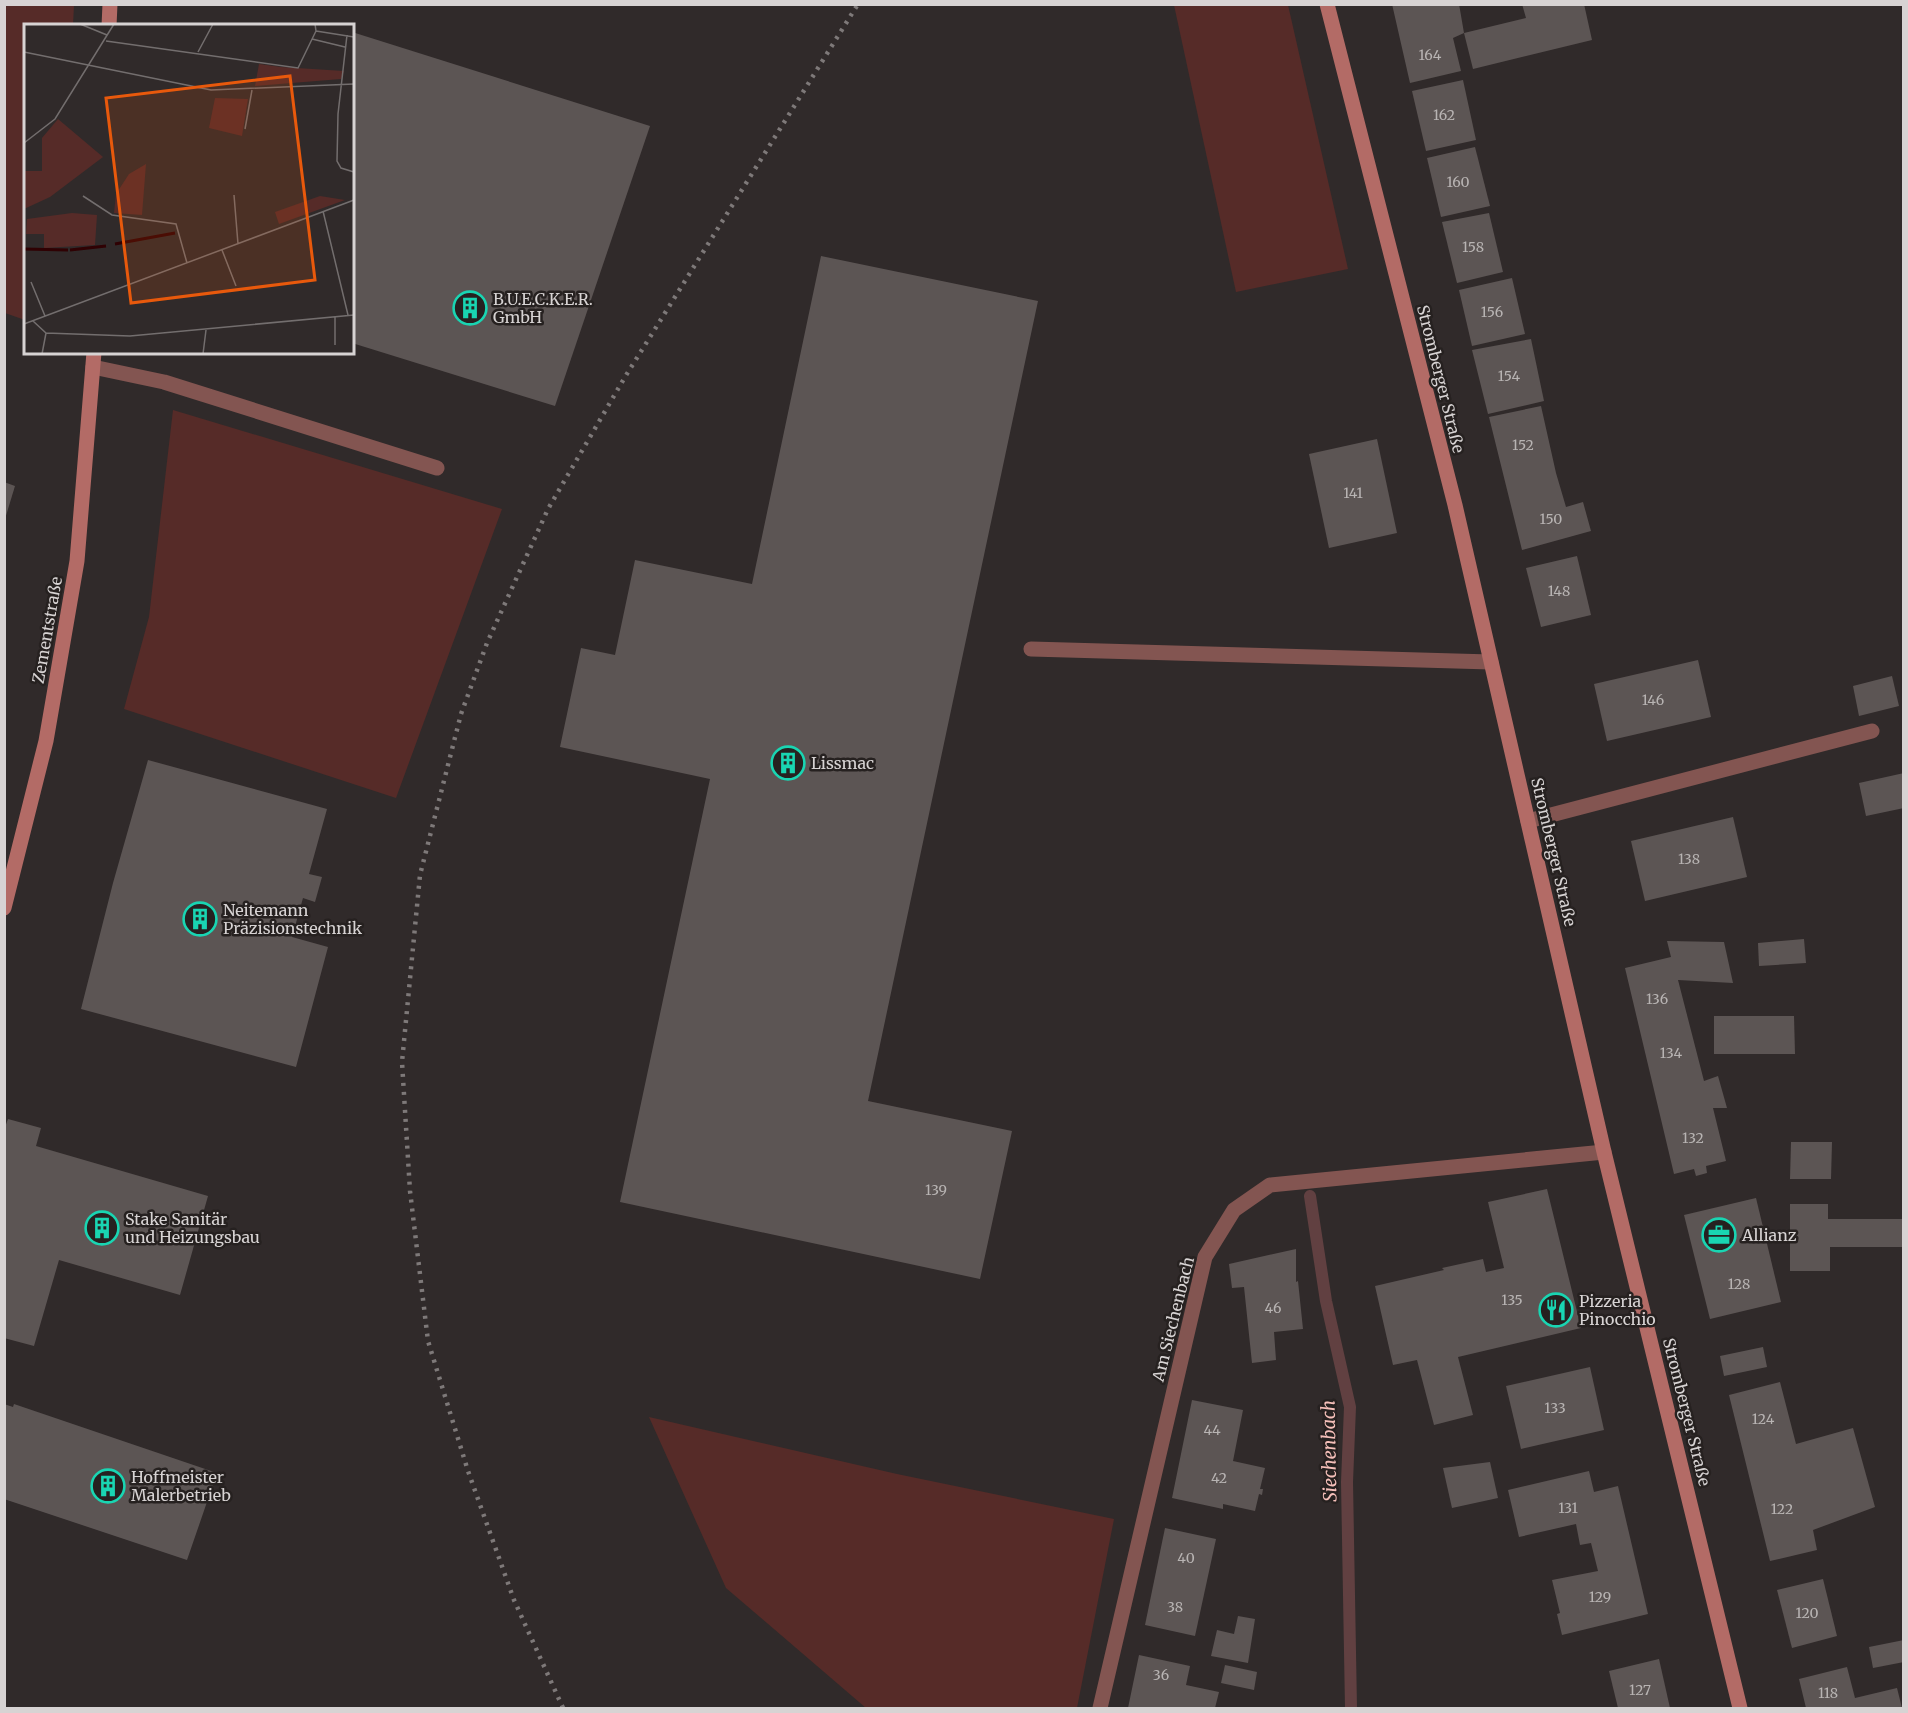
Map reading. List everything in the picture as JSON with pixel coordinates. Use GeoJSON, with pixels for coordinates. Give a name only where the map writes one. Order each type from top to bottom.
{"type":"FeatureCollection","features":[{"type":"Feature","properties":{"kind":"main road"},"geometry":{"type":"LineString","coordinates":[[109,24],[110,4]]}},
{"type":"Feature","properties":{"kind":"main road","name":"Stromberger Straße"},"geometry":{"type":"LineString","coordinates":[[1327,4],[1455,505],[1604,1152],[1740,1708]]}},
{"type":"Feature","properties":{"kind":"main road","name":"Zementstraße"},"geometry":{"type":"LineString","coordinates":[[4,908],[46,741],[77,561],[93,360]]}},
{"type":"Feature","properties":{"kind":"lane"},"geometry":{"type":"LineString","coordinates":[[93,360],[437,468]]}},
{"type":"Feature","properties":{"kind":"lane"},"geometry":{"type":"LineString","coordinates":[[1031,649],[1491,662]]}},
{"type":"Feature","properties":{"kind":"lane"},"geometry":{"type":"LineString","coordinates":[[1528,821],[1872,731]]}},
{"type":"Feature","properties":{"kind":"lane","name":"Am Siechenbach"},"geometry":{"type":"LineString","coordinates":[[1100,1708],[1205,1257],[1234,1210],[1270,1185],[1604,1152]]}},
{"type":"Feature","properties":{"kind":"shaded area"},"geometry":{"type":"Polygon","coordinates":[[[4,5],[74,5],[73,24],[24,24],[24,320],[5,313],[4,5]]]}},
{"type":"Feature","properties":{"kind":"shaded area"},"geometry":{"type":"Polygon","coordinates":[[[1174,5],[1288,5],[1348,269],[1236,292],[1174,5]]]}},
{"type":"Feature","properties":{"kind":"shaded area"},"geometry":{"type":"Polygon","coordinates":[[[173,410],[502,509],[396,798],[124,709],[149,617],[173,410]]]}},
{"type":"Feature","properties":{"kind":"shaded area"},"geometry":{"type":"Polygon","coordinates":[[[649,1417],[897,1474],[1114,1519],[1077,1708],[866,1708],[726,1588],[649,1417]]]}},
{"type":"Feature","properties":{"kind":"building"},"geometry":{"type":"Polygon","coordinates":[[[1392,4],[1452,4],[1452,6],[1459,4],[1464,33],[1453,38],[1461,71],[1410,83],[1392,4]]]}},
{"type":"Feature","properties":{"kind":"building"},"geometry":{"type":"Polygon","coordinates":[[[1522,4],[1584,4],[1592,40],[1473,69],[1464,33],[1526,18],[1522,4]]]}},
{"type":"Feature","properties":{"kind":"building"},"geometry":{"type":"Polygon","coordinates":[[[354,33],[650,126],[555,406],[354,344],[354,33]]]}},
{"type":"Feature","properties":{"kind":"building"},"geometry":{"type":"Polygon","coordinates":[[[1463,80],[1476,140],[1426,151],[1412,91],[1463,80]]]}},
{"type":"Feature","properties":{"kind":"building"},"geometry":{"type":"Polygon","coordinates":[[[1475,147],[1490,206],[1441,217],[1427,158],[1475,147]]]}},
{"type":"Feature","properties":{"kind":"building"},"geometry":{"type":"Polygon","coordinates":[[[1489,213],[1503,272],[1457,283],[1442,222],[1489,213]]]}},
{"type":"Feature","properties":{"kind":"building","name":"Lissmac"},"geometry":{"type":"Polygon","coordinates":[[[821,256],[1038,301],[868,1101],[1012,1131],[980,1279],[620,1202],[710,779],[560,747],[581,648],[615,655],[635,560],[752,584],[821,256]]]}},
{"type":"Feature","properties":{"kind":"building"},"geometry":{"type":"Polygon","coordinates":[[[1512,278],[1525,334],[1472,346],[1459,290],[1512,278]]]}},
{"type":"Feature","properties":{"kind":"building"},"geometry":{"type":"Polygon","coordinates":[[[1531,339],[1544,401],[1488,414],[1472,350],[1531,339]]]}},
{"type":"Feature","properties":{"kind":"building"},"geometry":{"type":"Polygon","coordinates":[[[1541,406],[1566,507],[1583,502],[1591,531],[1522,550],[1489,417],[1541,406]]]}},
{"type":"Feature","properties":{"kind":"building"},"geometry":{"type":"Polygon","coordinates":[[[1377,439],[1397,533],[1329,548],[1309,454],[1377,439]]]}},
{"type":"Feature","properties":{"kind":"building"},"geometry":{"type":"Polygon","coordinates":[[[4,482],[15,486],[5,519],[4,519],[4,482]]]}},
{"type":"Feature","properties":{"kind":"building"},"geometry":{"type":"Polygon","coordinates":[[[1577,556],[1591,615],[1541,627],[1526,568],[1577,556]]]}},
{"type":"Feature","properties":{"kind":"building"},"geometry":{"type":"Polygon","coordinates":[[[1698,660],[1711,717],[1607,741],[1594,684],[1698,660]]]}},
{"type":"Feature","properties":{"kind":"building"},"geometry":{"type":"Polygon","coordinates":[[[1892,676],[1899,706],[1859,716],[1853,686],[1892,676]]]}},
{"type":"Feature","properties":{"kind":"building","name":"Neitemann Präzisionstechnik"},"geometry":{"type":"Polygon","coordinates":[[[148,760],[327,809],[309,874],[322,877],[315,902],[303,898],[292,937],[328,947],[296,1067],[81,1009],[113,883],[148,760]]]}},
{"type":"Feature","properties":{"kind":"building"},"geometry":{"type":"Polygon","coordinates":[[[1904,773],[1904,808],[1866,816],[1859,783],[1904,773]]]}},
{"type":"Feature","properties":{"kind":"building"},"geometry":{"type":"Polygon","coordinates":[[[1733,817],[1747,877],[1645,901],[1631,841],[1733,817]]]}},
{"type":"Feature","properties":{"kind":"building"},"geometry":{"type":"Polygon","coordinates":[[[1804,939],[1806,963],[1759,966],[1758,943],[1804,939]]]}},
{"type":"Feature","properties":{"kind":"building"},"geometry":{"type":"Polygon","coordinates":[[[1667,941],[1724,942],[1733,983],[1678,980],[1704,1081],[1718,1076],[1727,1108],[1713,1108],[1726,1161],[1706,1166],[1707,1173],[1696,1176],[1694,1169],[1674,1174],[1625,968],[1671,957],[1667,941]]]}},
{"type":"Feature","properties":{"kind":"building"},"geometry":{"type":"Polygon","coordinates":[[[1714,1016],[1794,1016],[1795,1054],[1714,1054],[1714,1016]]]}},
{"type":"Feature","properties":{"kind":"building","name":"Stake Sanitär und Heizungsbau"},"geometry":{"type":"Polygon","coordinates":[[[8,1119],[41,1128],[36,1146],[208,1196],[180,1295],[59,1260],[34,1346],[4,1338],[4,1130],[8,1119]]]}},
{"type":"Feature","properties":{"kind":"building"},"geometry":{"type":"Polygon","coordinates":[[[1791,1142],[1832,1142],[1831,1179],[1790,1179],[1791,1142]]]}},
{"type":"Feature","properties":{"kind":"building"},"geometry":{"type":"Polygon","coordinates":[[[1547,1189],[1581,1328],[1458,1357],[1473,1415],[1434,1425],[1417,1360],[1393,1365],[1375,1286],[1483,1259],[1486,1272],[1504,1268],[1488,1202],[1547,1189]]]}},
{"type":"Feature","properties":{"kind":"building"},"geometry":{"type":"Polygon","coordinates":[[[1756,1198],[1781,1302],[1710,1319],[1684,1215],[1756,1198]]]}},
{"type":"Feature","properties":{"kind":"building"},"geometry":{"type":"Polygon","coordinates":[[[1790,1204],[1828,1204],[1828,1219],[1904,1219],[1904,1247],[1830,1247],[1830,1271],[1790,1271],[1790,1204]]]}},
{"type":"Feature","properties":{"kind":"building"},"geometry":{"type":"Polygon","coordinates":[[[1296,1249],[1296,1282],[1298,1281],[1303,1329],[1274,1332],[1276,1360],[1252,1363],[1244,1287],[1232,1288],[1229,1264],[1296,1249]]]}},
{"type":"Feature","properties":{"kind":"building"},"geometry":{"type":"Polygon","coordinates":[[[1763,1347],[1767,1367],[1724,1376],[1720,1356],[1763,1347]]]}},
{"type":"Feature","properties":{"kind":"building"},"geometry":{"type":"Polygon","coordinates":[[[1590,1367],[1604,1430],[1521,1449],[1506,1386],[1590,1367]]]}},
{"type":"Feature","properties":{"kind":"building"},"geometry":{"type":"Polygon","coordinates":[[[1780,1382],[1796,1444],[1853,1428],[1875,1507],[1813,1530],[1817,1550],[1770,1561],[1729,1395],[1780,1382]]]}},
{"type":"Feature","properties":{"kind":"building"},"geometry":{"type":"Polygon","coordinates":[[[1192,1400],[1243,1410],[1233,1461],[1265,1468],[1260,1489],[1263,1489],[1262,1495],[1259,1494],[1255,1511],[1223,1504],[1223,1509],[1172,1498],[1192,1400]]]}},
{"type":"Feature","properties":{"kind":"building","name":"Hoffmeister Malerbetrieb"},"geometry":{"type":"Polygon","coordinates":[[[4,1404],[13,1407],[14,1404],[217,1473],[187,1560],[4,1499],[4,1404]]]}},
{"type":"Feature","properties":{"kind":"building"},"geometry":{"type":"Polygon","coordinates":[[[1490,1462],[1498,1498],[1452,1508],[1443,1468],[1490,1462]]]}},
{"type":"Feature","properties":{"kind":"building"},"geometry":{"type":"Polygon","coordinates":[[[1589,1471],[1594,1492],[1618,1486],[1648,1614],[1562,1635],[1557,1614],[1560,1613],[1552,1580],[1598,1571],[1591,1543],[1580,1545],[1576,1524],[1519,1537],[1508,1490],[1589,1471]]]}},
{"type":"Feature","properties":{"kind":"building"},"geometry":{"type":"Polygon","coordinates":[[[1165,1528],[1216,1539],[1195,1636],[1145,1625],[1165,1528]]]}},
{"type":"Feature","properties":{"kind":"building"},"geometry":{"type":"Polygon","coordinates":[[[1823,1579],[1837,1636],[1792,1648],[1777,1590],[1823,1579]]]}},
{"type":"Feature","properties":{"kind":"building"},"geometry":{"type":"Polygon","coordinates":[[[1238,1616],[1255,1619],[1248,1663],[1211,1656],[1217,1630],[1234,1634],[1238,1616]]]}},
{"type":"Feature","properties":{"kind":"building"},"geometry":{"type":"Polygon","coordinates":[[[1904,1640],[1904,1662],[1873,1668],[1869,1647],[1904,1640]]]}},
{"type":"Feature","properties":{"kind":"building"},"geometry":{"type":"Polygon","coordinates":[[[1139,1655],[1190,1666],[1186,1685],[1219,1692],[1215,1708],[1128,1708],[1139,1655]]]}},
{"type":"Feature","properties":{"kind":"building"},"geometry":{"type":"Polygon","coordinates":[[[1659,1659],[1670,1708],[1618,1708],[1609,1671],[1659,1659]]]}},
{"type":"Feature","properties":{"kind":"building"},"geometry":{"type":"Polygon","coordinates":[[[1225,1665],[1257,1672],[1254,1690],[1221,1683],[1225,1665]]]}},
{"type":"Feature","properties":{"kind":"building"},"geometry":{"type":"Polygon","coordinates":[[[1847,1667],[1855,1698],[1897,1688],[1902,1708],[1806,1708],[1799,1679],[1847,1667]]]}},
{"type":"Feature","properties":{"kind":"waterway","name":"Siechenbach"},"geometry":{"type":"LineString","coordinates":[[1310,1196],[1326,1301],[1350,1407],[1347,1482],[1351,1708]]}},
{"type":"Feature","properties":{"kind":"railway"},"geometry":{"type":"LineString","coordinates":[[563,1708],[514,1600],[468,1471],[428,1341],[410,1191],[402,1062],[420,875],[461,714],[487,643],[548,509],[625,377],[858,4]]}},
{"type":"Feature","properties":{"kind":"place","name":"B.U.E.C.K.E.R. GmbH"},"geometry":{"type":"Point","coordinates":[470,308]}},
{"type":"Feature","properties":{"kind":"place","name":"Lissmac"},"geometry":{"type":"Point","coordinates":[788,763]}},
{"type":"Feature","properties":{"kind":"place","name":"Neitemann Präzisionstechnik"},"geometry":{"type":"Point","coordinates":[200,919]}},
{"type":"Feature","properties":{"kind":"place","name":"Stake Sanitär und Heizungsbau"},"geometry":{"type":"Point","coordinates":[102,1228]}},
{"type":"Feature","properties":{"kind":"place","name":"Allianz"},"geometry":{"type":"Point","coordinates":[1719,1235]}},
{"type":"Feature","properties":{"kind":"place","name":"Pizzeria Pinocchio"},"geometry":{"type":"Point","coordinates":[1556,1310]}},
{"type":"Feature","properties":{"kind":"place","name":"Hoffmeister Malerbetrieb"},"geometry":{"type":"Point","coordinates":[108,1486]}}]}
